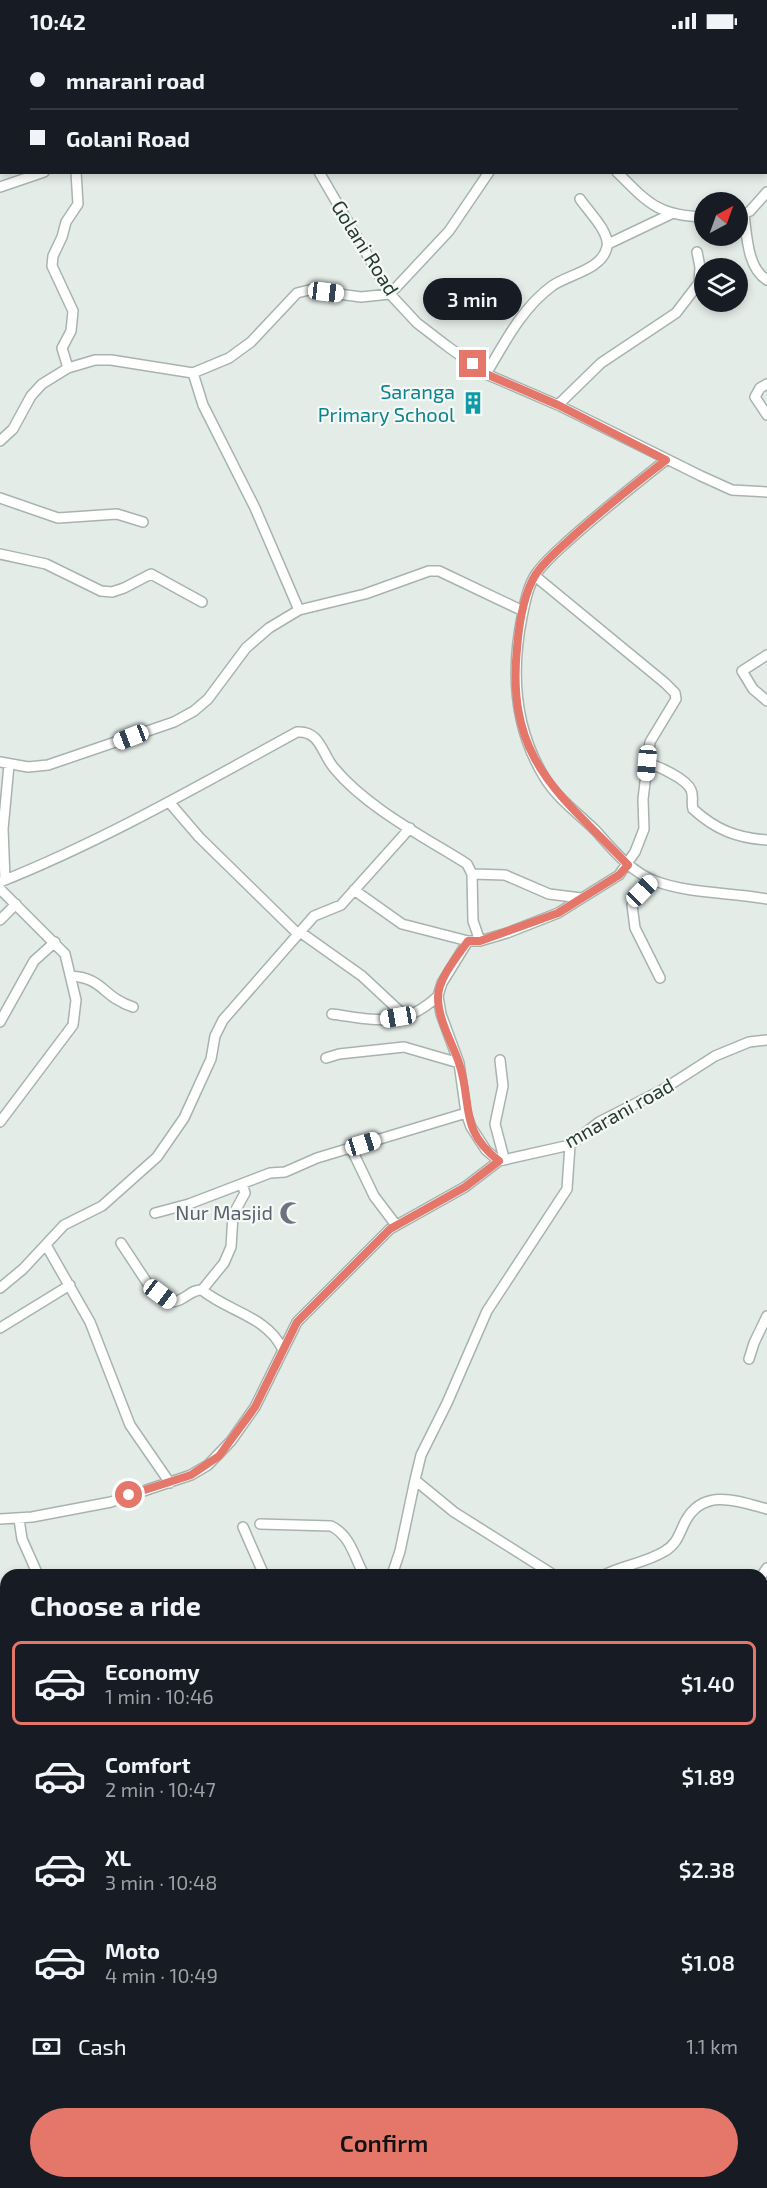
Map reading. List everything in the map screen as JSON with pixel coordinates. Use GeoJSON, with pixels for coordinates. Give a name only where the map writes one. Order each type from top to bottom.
{"type":"FeatureCollection","features":[{"type":"Feature","properties":{"kind":"street"},"geometry":{"type":"LineString","coordinates":[[0,187],[38,174]]}},
{"type":"Feature","properties":{"kind":"street"},"geometry":{"type":"LineString","coordinates":[[68,368],[62,348],[71,331],[73,311],[52,267],[53,256],[66,222],[78,204],[76,174]]}},
{"type":"Feature","properties":{"kind":"street","name":"Golani Road"},"geometry":{"type":"LineString","coordinates":[[320,174],[390,294],[417,323],[486,374],[558,405],[666,460],[732,490],[767,492]]}},
{"type":"Feature","properties":{"kind":"street"},"geometry":{"type":"LineString","coordinates":[[0,441],[13,429],[31,396],[42,384],[68,368],[95,360],[111,360],[193,374],[229,358],[251,342],[297,293],[309,290],[360,297],[390,294],[449,231],[488,174]]}},
{"type":"Feature","properties":{"kind":"street"},"geometry":{"type":"LineString","coordinates":[[619,174],[640,198],[671,214],[694,216]]}},
{"type":"Feature","properties":{"kind":"street"},"geometry":{"type":"LineString","coordinates":[[748,209],[767,192]]}},
{"type":"Feature","properties":{"kind":"street"},"geometry":{"type":"LineString","coordinates":[[580,199],[604,234],[608,244]]}},
{"type":"Feature","properties":{"kind":"street"},"geometry":{"type":"LineString","coordinates":[[486,374],[527,309],[555,284],[598,261],[608,244],[671,214]]}},
{"type":"Feature","properties":{"kind":"street"},"geometry":{"type":"LineString","coordinates":[[748,243],[757,272],[767,280]]}},
{"type":"Feature","properties":{"kind":"street"},"geometry":{"type":"LineString","coordinates":[[558,405],[601,363],[676,313],[699,283],[700,267],[697,252]]}},
{"type":"Feature","properties":{"kind":"street"},"geometry":{"type":"LineString","coordinates":[[193,374],[203,405],[255,508],[299,610]]}},
{"type":"Feature","properties":{"kind":"street"},"geometry":{"type":"LineString","coordinates":[[767,384],[760,388],[755,397],[767,415]]}},
{"type":"Feature","properties":{"kind":"street"},"geometry":{"type":"LineString","coordinates":[[666,460],[591,520],[535,576],[523,611],[516,658],[515,693],[520,719],[529,749],[544,777],[567,805],[628,865],[653,880],[703,891],[767,899]]}},
{"type":"Feature","properties":{"kind":"street"},"geometry":{"type":"LineString","coordinates":[[0,498],[58,519],[117,514],[142,522]]}},
{"type":"Feature","properties":{"kind":"street"},"geometry":{"type":"LineString","coordinates":[[0,554],[46,564],[101,591],[112,592],[146,575],[155,574],[202,602]]}},
{"type":"Feature","properties":{"kind":"street"},"geometry":{"type":"LineString","coordinates":[[480,941],[472,921],[472,874],[467,864],[410,828],[360,792],[334,769],[317,739],[304,732],[297,732],[169,802],[3,881],[4,764],[28,767],[48,765],[174,722],[194,711],[208,699],[239,656],[254,641],[269,628],[299,610],[365,594],[429,571],[439,571],[523,611]]}},
{"type":"Feature","properties":{"kind":"street"},"geometry":{"type":"LineString","coordinates":[[354,890],[402,924],[468,941],[480,941],[538,922],[569,907],[619,875],[628,865],[644,829],[643,799],[650,742],[671,709],[676,699],[675,693],[535,576]]}},
{"type":"Feature","properties":{"kind":"street"},"geometry":{"type":"LineString","coordinates":[[767,656],[742,671],[753,689],[767,701]]}},
{"type":"Feature","properties":{"kind":"street"},"geometry":{"type":"LineString","coordinates":[[647,763],[665,770],[686,784],[691,790],[693,809],[726,833],[742,838],[767,840]]}},
{"type":"Feature","properties":{"kind":"street"},"geometry":{"type":"LineString","coordinates":[[169,802],[199,837],[299,933],[362,976],[407,1018]]}},
{"type":"Feature","properties":{"kind":"street"},"geometry":{"type":"LineString","coordinates":[[0,1288],[23,1269],[64,1225],[102,1206],[158,1157],[184,1119],[211,1059],[215,1036],[223,1020],[314,916],[341,905],[410,828]]}},
{"type":"Feature","properties":{"kind":"street"},"geometry":{"type":"LineString","coordinates":[[472,874],[505,875],[549,894],[581,898]]}},
{"type":"Feature","properties":{"kind":"street"},"geometry":{"type":"LineString","coordinates":[[653,880],[632,905],[632,917],[660,978]]}},
{"type":"Feature","properties":{"kind":"street"},"geometry":{"type":"LineString","coordinates":[[0,889],[65,954],[76,1000],[73,1025],[0,1122]]}},
{"type":"Feature","properties":{"kind":"street"},"geometry":{"type":"LineString","coordinates":[[0,920],[16,904]]}},
{"type":"Feature","properties":{"kind":"street"},"geometry":{"type":"LineString","coordinates":[[468,941],[442,983],[438,996],[441,1014],[459,1063],[466,1113],[478,1140],[486,1150],[501,1159]]}},
{"type":"Feature","properties":{"kind":"street"},"geometry":{"type":"LineString","coordinates":[[0,1022],[34,961],[54,942]]}},
{"type":"Feature","properties":{"kind":"street"},"geometry":{"type":"LineString","coordinates":[[70,976],[93,979],[113,999],[133,1007]]}},
{"type":"Feature","properties":{"kind":"street"},"geometry":{"type":"LineString","coordinates":[[332,1014],[374,1020],[407,1018],[422,1011],[438,996]]}},
{"type":"Feature","properties":{"kind":"street","name":"mnarani road"},"geometry":{"type":"LineString","coordinates":[[0,1519],[19,1519],[111,1502],[170,1483],[208,1465],[231,1441],[255,1407],[282,1348],[297,1322],[357,1260],[396,1225],[465,1187],[501,1159],[570,1145],[599,1122],[662,1090],[715,1056],[749,1042],[767,1040]]}},
{"type":"Feature","properties":{"kind":"street"},"geometry":{"type":"LineString","coordinates":[[326,1058],[339,1054],[404,1047],[459,1063]]}},
{"type":"Feature","properties":{"kind":"street"},"geometry":{"type":"LineString","coordinates":[[500,1060],[503,1086],[495,1124],[501,1159]]}},
{"type":"Feature","properties":{"kind":"street"},"geometry":{"type":"LineString","coordinates":[[155,1212],[189,1204],[270,1173],[285,1172],[317,1158],[466,1113]]}},
{"type":"Feature","properties":{"kind":"street"},"geometry":{"type":"LineString","coordinates":[[394,1569],[421,1455],[447,1403],[487,1311],[567,1189],[570,1145]]}},
{"type":"Feature","properties":{"kind":"street"},"geometry":{"type":"LineString","coordinates":[[351,1148],[374,1196],[396,1225]]}},
{"type":"Feature","properties":{"kind":"street"},"geometry":{"type":"LineString","coordinates":[[121,1243],[150,1287],[170,1302],[181,1301],[192,1292],[202,1290],[224,1263],[231,1247],[233,1215],[244,1193],[242,1184]]}},
{"type":"Feature","properties":{"kind":"street"},"geometry":{"type":"LineString","coordinates":[[46,1245],[90,1322],[130,1425],[170,1483]]}},
{"type":"Feature","properties":{"kind":"street"},"geometry":{"type":"LineString","coordinates":[[0,1328],[24,1311],[70,1285]]}},
{"type":"Feature","properties":{"kind":"street"},"geometry":{"type":"LineString","coordinates":[[202,1290],[215,1301],[269,1329],[282,1348]]}},
{"type":"Feature","properties":{"kind":"street"},"geometry":{"type":"LineString","coordinates":[[749,1359],[767,1316]]}},
{"type":"Feature","properties":{"kind":"street"},"geometry":{"type":"LineString","coordinates":[[415,1480],[462,1517],[544,1569]]}},
{"type":"Feature","properties":{"kind":"street"},"geometry":{"type":"LineString","coordinates":[[619,1569],[664,1551],[676,1543],[695,1508],[706,1501],[729,1499],[767,1509]]}},
{"type":"Feature","properties":{"kind":"street"},"geometry":{"type":"LineString","coordinates":[[19,1519],[22,1539],[35,1569]]}},
{"type":"Feature","properties":{"kind":"street"},"geometry":{"type":"LineString","coordinates":[[260,1524],[331,1526],[340,1531],[349,1541],[361,1569]]}},
{"type":"Feature","properties":{"kind":"street"},"geometry":{"type":"LineString","coordinates":[[243,1527],[261,1569]]}},
{"type":"Feature","properties":{"kind":"place","name":"Saranga Primary School"},"geometry":{"type":"Point","coordinates":[473,403]}},
{"type":"Feature","properties":{"kind":"place","name":"Nur Masjid"},"geometry":{"type":"Point","coordinates":[291,1213]}},
{"type":"Feature","properties":{"kind":"route"},"geometry":{"type":"LineString","coordinates":[[129,1495],[191,1475],[219,1456],[255,1407],[267,1386],[282,1348],[297,1322],[390,1229],[465,1187],[499,1161],[478,1140],[466,1113],[464,1083],[459,1063],[441,1014],[438,996],[442,983],[468,941],[480,941],[507,933],[558,913],[619,875],[628,865],[593,828],[567,805],[544,777],[529,749],[520,719],[515,693],[516,658],[526,599],[535,576],[544,564],[591,520],[666,460],[558,405],[486,374],[473,364]]}}]}
